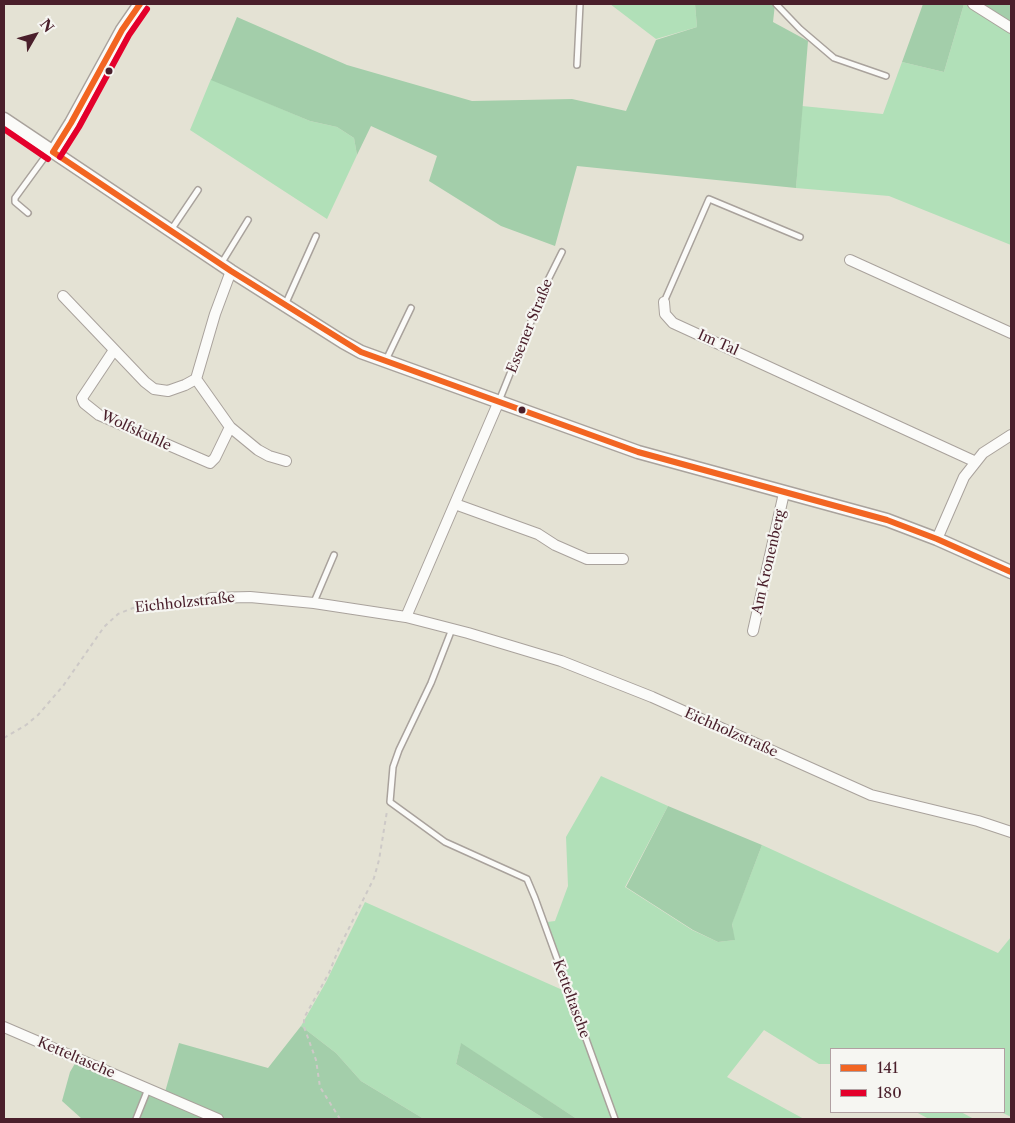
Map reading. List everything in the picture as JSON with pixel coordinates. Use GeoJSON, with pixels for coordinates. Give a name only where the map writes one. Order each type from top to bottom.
{"type":"FeatureCollection","features":[{"type":"Feature","properties":{"kind":"street"},"geometry":{"type":"LineString","coordinates":[[52,151],[76,115],[122,30],[140,4]]}},
{"type":"Feature","properties":{"kind":"street"},"geometry":{"type":"LineString","coordinates":[[973,4],[1011,28]]}},
{"type":"Feature","properties":{"kind":"street"},"geometry":{"type":"LineString","coordinates":[[5,122],[52,151],[226,267],[343,342],[362,352],[638,452],[870,515],[937,539],[1011,572]]}},
{"type":"Feature","properties":{"kind":"street"},"geometry":{"type":"LineString","coordinates":[[850,260],[1011,333]]}},
{"type":"Feature","properties":{"kind":"street"},"geometry":{"type":"LineString","coordinates":[[63,296],[145,382],[154,389],[168,391],[196,379],[215,314],[226,267]]}},
{"type":"Feature","properties":{"kind":"street","name":"Im Tal"},"geometry":{"type":"LineString","coordinates":[[664,302],[665,314],[673,323],[976,462]]}},
{"type":"Feature","properties":{"kind":"street","name":"Wolfskuhle"},"geometry":{"type":"LineString","coordinates":[[114,350],[82,398],[84,403],[99,415],[210,463],[215,458],[230,427]]}},
{"type":"Feature","properties":{"kind":"street"},"geometry":{"type":"LineString","coordinates":[[196,379],[230,427],[258,450],[269,456],[286,461]]}},
{"type":"Feature","properties":{"kind":"street"},"geometry":{"type":"LineString","coordinates":[[406,617],[499,402]]}},
{"type":"Feature","properties":{"kind":"street"},"geometry":{"type":"LineString","coordinates":[[937,539],[960,485],[976,462],[983,453],[1011,435]]}},
{"type":"Feature","properties":{"kind":"street","name":"Am Kronenberg"},"geometry":{"type":"LineString","coordinates":[[753,631],[784,493]]}},
{"type":"Feature","properties":{"kind":"street"},"geometry":{"type":"LineString","coordinates":[[455,504],[538,534],[555,545],[587,559],[623,559]]}},
{"type":"Feature","properties":{"kind":"street","name":"Eichholzstraße"},"geometry":{"type":"LineString","coordinates":[[211,598],[250,597],[314,603],[406,617],[452,629],[561,661],[652,697],[871,795],[978,821],[1011,832]]}},
{"type":"Feature","properties":{"kind":"street","name":"Ketteltasche"},"geometry":{"type":"LineString","coordinates":[[4,1027],[218,1119]]}},
{"type":"Feature","properties":{"kind":"lane"},"geometry":{"type":"LineString","coordinates":[[577,64],[580,4]]}},
{"type":"Feature","properties":{"kind":"lane"},"geometry":{"type":"LineString","coordinates":[[776,4],[800,29],[834,58],[886,76]]}},
{"type":"Feature","properties":{"kind":"lane"},"geometry":{"type":"LineString","coordinates":[[28,213],[16,202],[16,198],[52,151]]}},
{"type":"Feature","properties":{"kind":"lane"},"geometry":{"type":"LineString","coordinates":[[171,230],[198,190]]}},
{"type":"Feature","properties":{"kind":"lane","name":"Im Tal"},"geometry":{"type":"LineString","coordinates":[[664,302],[710,199],[800,237]]}},
{"type":"Feature","properties":{"kind":"lane"},"geometry":{"type":"LineString","coordinates":[[226,267],[248,220]]}},
{"type":"Feature","properties":{"kind":"lane"},"geometry":{"type":"LineString","coordinates":[[285,305],[316,236]]}},
{"type":"Feature","properties":{"kind":"lane","name":"Essener Straße"},"geometry":{"type":"LineString","coordinates":[[499,402],[547,282],[562,252]]}},
{"type":"Feature","properties":{"kind":"lane"},"geometry":{"type":"LineString","coordinates":[[386,361],[411,308]]}},
{"type":"Feature","properties":{"kind":"lane"},"geometry":{"type":"LineString","coordinates":[[314,603],[334,555]]}},
{"type":"Feature","properties":{"kind":"lane"},"geometry":{"type":"LineString","coordinates":[[390,802],[393,767],[399,750],[431,683],[452,629]]}},
{"type":"Feature","properties":{"kind":"lane","name":"Ketteltasche"},"geometry":{"type":"LineString","coordinates":[[390,802],[445,842],[527,879],[536,898],[615,1119]]}},
{"type":"Feature","properties":{"kind":"lane"},"geometry":{"type":"LineString","coordinates":[[136,1119],[148,1088]]}},
{"type":"Feature","properties":{"kind":"path","name":"Eichholzstraße"},"geometry":{"type":"LineString","coordinates":[[4,738],[26,725],[38,714],[63,686],[107,623],[118,614],[133,608],[211,598]]}},
{"type":"Feature","properties":{"kind":"path"},"geometry":{"type":"LineString","coordinates":[[340,1119],[320,1087],[316,1060],[304,1026],[304,1018],[329,973],[339,948],[374,878],[390,802]]}},
{"type":"Feature","properties":{"kind":"green space"},"geometry":{"type":"Polygon","coordinates":[[[610,4],[695,4],[697,27],[656,39],[610,4]]]}},
{"type":"Feature","properties":{"kind":"green space"},"geometry":{"type":"Polygon","coordinates":[[[695,4],[775,4],[773,22],[808,41],[796,188],[577,166],[555,246],[501,226],[429,181],[437,156],[371,126],[357,155],[354,138],[337,127],[310,121],[211,80],[237,17],[347,65],[472,101],[572,99],[626,111],[656,40],[697,27],[695,4]]]}},
{"type":"Feature","properties":{"kind":"green space"},"geometry":{"type":"Polygon","coordinates":[[[923,4],[964,4],[944,72],[902,62],[923,4]]]}},
{"type":"Feature","properties":{"kind":"green space"},"geometry":{"type":"Polygon","coordinates":[[[964,4],[968,4],[1011,30],[1011,245],[889,196],[796,188],[802,106],[883,114],[902,62],[944,72],[964,4]]]}},
{"type":"Feature","properties":{"kind":"green space"},"geometry":{"type":"Polygon","coordinates":[[[980,4],[1011,4],[1011,24],[980,4]]]}},
{"type":"Feature","properties":{"kind":"green space"},"geometry":{"type":"Polygon","coordinates":[[[211,79],[310,121],[337,127],[354,138],[357,155],[327,219],[190,130],[211,79]]]}},
{"type":"Feature","properties":{"kind":"green space"},"geometry":{"type":"Polygon","coordinates":[[[601,776],[668,806],[625,887],[692,930],[718,942],[734,940],[732,923],[762,845],[998,953],[1011,937],[1011,1117],[1003,1113],[1005,1113],[1005,1048],[830,1048],[830,1064],[819,1064],[764,1030],[727,1077],[804,1119],[618,1119],[547,922],[555,921],[568,886],[566,837],[601,776]]]}},
{"type":"Feature","properties":{"kind":"green space"},"geometry":{"type":"Polygon","coordinates":[[[668,806],[762,845],[732,924],[735,940],[718,942],[693,930],[626,887],[668,806]]]}},
{"type":"Feature","properties":{"kind":"green space"},"geometry":{"type":"Polygon","coordinates":[[[365,902],[567,992],[612,1119],[577,1119],[461,1044],[456,1064],[545,1119],[424,1119],[361,1081],[336,1053],[301,1026],[326,982],[365,902]]]}},
{"type":"Feature","properties":{"kind":"green space"},"geometry":{"type":"Polygon","coordinates":[[[301,1026],[336,1053],[361,1081],[424,1119],[225,1119],[196,1108],[165,1092],[179,1043],[268,1068],[301,1026]]]}},
{"type":"Feature","properties":{"kind":"green space"},"geometry":{"type":"Polygon","coordinates":[[[461,1043],[577,1119],[545,1119],[456,1064],[461,1043]]]}},
{"type":"Feature","properties":{"kind":"green space"},"geometry":{"type":"Polygon","coordinates":[[[77,1060],[214,1119],[82,1119],[62,1101],[70,1072],[77,1060]]]}},
{"type":"Feature","properties":{"kind":"green space"},"geometry":{"type":"Polygon","coordinates":[[[918,1113],[963,1113],[974,1119],[929,1119],[918,1113]]]}},
{"type":"Feature","properties":{"kind":"transit line","name":"141"},"geometry":{"type":"LineString","coordinates":[[53,152],[122,30],[140,4]]}},
{"type":"Feature","properties":{"kind":"transit line","name":"180"},"geometry":{"type":"LineString","coordinates":[[60,157],[79,127],[129,35],[147,9]]}},
{"type":"Feature","properties":{"kind":"transit line","name":"180"},"geometry":{"type":"LineString","coordinates":[[4,129],[48,159]]}},
{"type":"Feature","properties":{"kind":"transit line","name":"141"},"geometry":{"type":"LineString","coordinates":[[53,152],[231,271],[361,352],[638,452],[887,520],[937,539],[1011,572]]}}]}
